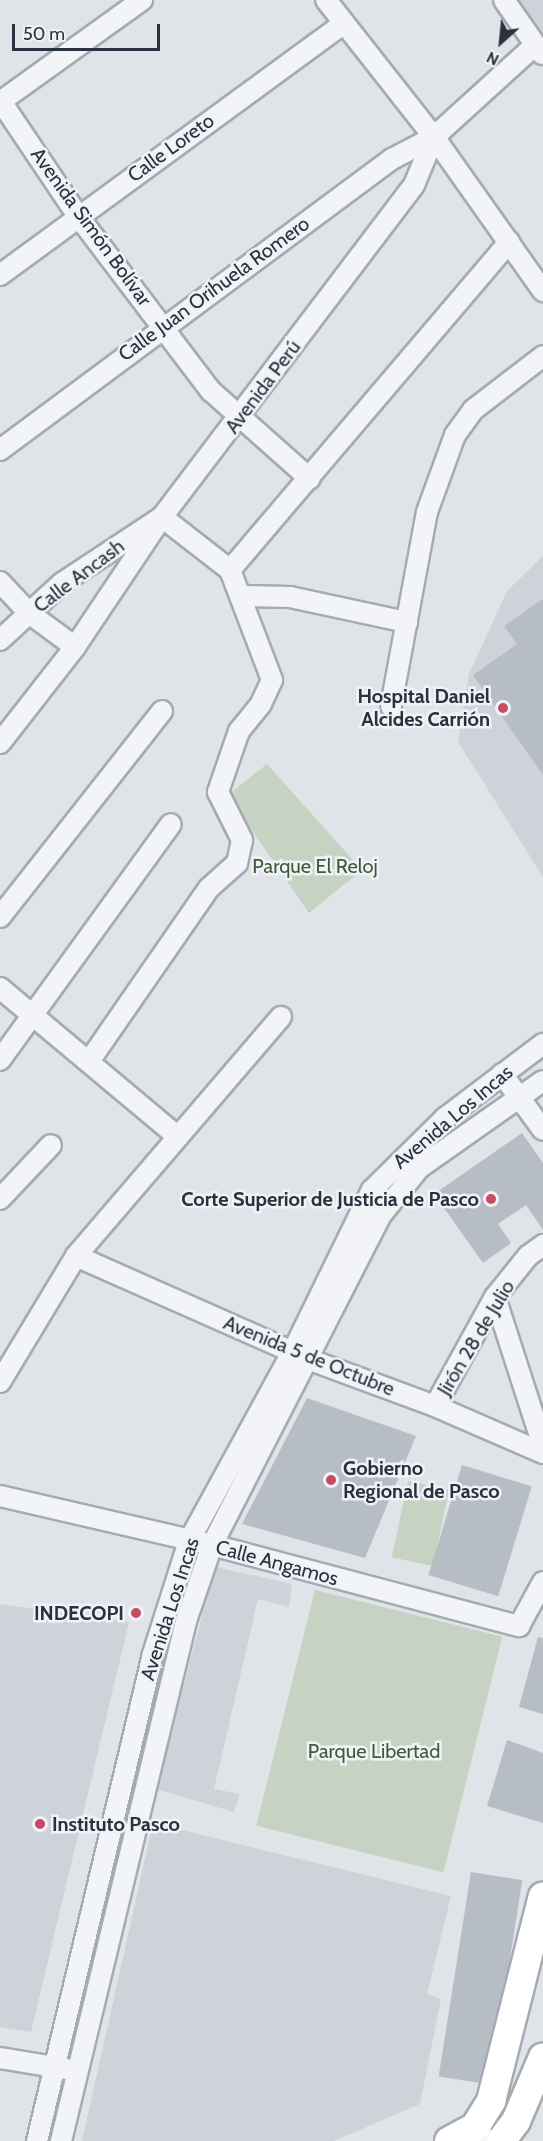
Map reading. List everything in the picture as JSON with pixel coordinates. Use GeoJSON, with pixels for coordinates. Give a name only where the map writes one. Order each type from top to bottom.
{"type":"FeatureCollection","features":[{"type":"Feature","properties":{"kind":"street"},"geometry":{"type":"LineString","coordinates":[[0,101],[142,0]]}},
{"type":"Feature","properties":{"kind":"street"},"geometry":{"type":"LineString","coordinates":[[326,0],[434,137],[543,291]]}},
{"type":"Feature","properties":{"kind":"street"},"geometry":{"type":"LineString","coordinates":[[504,0],[539,50]]}},
{"type":"Feature","properties":{"kind":"street","name":"Calle Loreto"},"geometry":{"type":"LineString","coordinates":[[0,275],[343,24]]}},
{"type":"Feature","properties":{"kind":"street","name":"Avenida Perú"},"geometry":{"type":"LineString","coordinates":[[0,742],[75,647],[162,517],[239,420],[414,185],[434,137],[539,50]]}},
{"type":"Feature","properties":{"kind":"street","name":"Avenida Simón Bolívar"},"geometry":{"type":"LineString","coordinates":[[0,101],[78,216],[239,420],[310,479]]}},
{"type":"Feature","properties":{"kind":"street","name":"Calle Juan Orihuela Romero"},"geometry":{"type":"LineString","coordinates":[[0,450],[164,326],[392,159],[434,137]]}},
{"type":"Feature","properties":{"kind":"street"},"geometry":{"type":"LineString","coordinates":[[230,570],[310,479],[509,242]]}},
{"type":"Feature","properties":{"kind":"street"},"geometry":{"type":"LineString","coordinates":[[391,706],[427,512],[454,435],[473,410],[543,356]]}},
{"type":"Feature","properties":{"kind":"street"},"geometry":{"type":"LineString","coordinates":[[89,1061],[209,888],[237,863],[242,840],[218,792],[239,731],[261,704],[272,680],[243,596],[230,570],[162,517]]}},
{"type":"Feature","properties":{"kind":"street","name":"Calle Ancash"},"geometry":{"type":"LineString","coordinates":[[0,640],[62,584],[162,517]]}},
{"type":"Feature","properties":{"kind":"street"},"geometry":{"type":"LineString","coordinates":[[0,582],[29,613],[75,647]]}},
{"type":"Feature","properties":{"kind":"street"},"geometry":{"type":"LineString","coordinates":[[243,596],[290,597],[407,622]]}},
{"type":"Feature","properties":{"kind":"street"},"geometry":{"type":"LineString","coordinates":[[0,917],[162,711]]}},
{"type":"Feature","properties":{"kind":"street"},"geometry":{"type":"LineString","coordinates":[[0,1060],[32,1012],[171,824]]}},
{"type":"Feature","properties":{"kind":"street"},"geometry":{"type":"LineString","coordinates":[[0,988],[32,1012],[178,1137]]}},
{"type":"Feature","properties":{"kind":"street"},"geometry":{"type":"LineString","coordinates":[[0,1382],[76,1256],[281,1017]]}},
{"type":"Feature","properties":{"kind":"street","name":"Avenida Los Incas"},"geometry":{"type":"LineString","coordinates":[[61,2141],[186,1621],[212,1545],[300,1355],[346,1243],[372,1190],[399,1159],[502,1074],[543,1044]]}},
{"type":"Feature","properties":{"kind":"street"},"geometry":{"type":"LineString","coordinates":[[502,1074],[523,1096],[543,1130]]}},
{"type":"Feature","properties":{"kind":"street","name":"Avenida Los Incas"},"geometry":{"type":"LineString","coordinates":[[37,2141],[152,1657],[189,1541],[364,1251],[381,1215],[419,1168],[543,1081]]}},
{"type":"Feature","properties":{"kind":"street"},"geometry":{"type":"LineString","coordinates":[[0,1199],[51,1145]]}},
{"type":"Feature","properties":{"kind":"street"},"geometry":{"type":"LineString","coordinates":[[346,1243],[364,1251]]}},
{"type":"Feature","properties":{"kind":"street","name":"Jirón 28 de Julio"},"geometry":{"type":"LineString","coordinates":[[435,1406],[495,1297],[528,1256],[543,1245]]}},
{"type":"Feature","properties":{"kind":"street","name":"Avenida 5 de Octubre"},"geometry":{"type":"LineString","coordinates":[[76,1256],[300,1355],[435,1406],[543,1453]]}},
{"type":"Feature","properties":{"kind":"street"},"geometry":{"type":"LineString","coordinates":[[495,1297],[543,1446]]}},
{"type":"Feature","properties":{"kind":"street","name":"Calle Angamos"},"geometry":{"type":"LineString","coordinates":[[0,1496],[212,1545],[519,1626],[543,1582]]}},
{"type":"Feature","properties":{"kind":"street"},"geometry":{"type":"LineString","coordinates":[[449,2141],[481,2134],[543,1896]]}},
{"type":"Feature","properties":{"kind":"street"},"geometry":{"type":"LineString","coordinates":[[0,2058],[78,2072]]}},
{"type":"Feature","properties":{"kind":"street"},"geometry":{"type":"LineString","coordinates":[[501,2141],[542,2064]]}},
{"type":"Feature","properties":{"kind":"shaded area"},"geometry":{"type":"Polygon","coordinates":[[[518,0],[543,0],[543,33],[518,0]]]}},
{"type":"Feature","properties":{"kind":"shaded area","name":"Hospital Daniel Alcides Carrión"},"geometry":{"type":"Polygon","coordinates":[[[543,556],[543,877],[458,742],[469,674],[507,591],[543,556]]]}},
{"type":"Feature","properties":{"kind":"shaded area"},"geometry":{"type":"Polygon","coordinates":[[[215,1567],[292,1584],[289,1607],[258,1599],[214,1789],[240,1794],[234,1812],[156,1789],[215,1567]]]}},
{"type":"Feature","properties":{"kind":"shaded area","name":"Instituto Pasco"},"geometry":{"type":"Polygon","coordinates":[[[0,1604],[129,1622],[31,2032],[0,2027],[0,1604]]]}},
{"type":"Feature","properties":{"kind":"shaded area"},"geometry":{"type":"Polygon","coordinates":[[[153,1823],[451,1896],[427,1994],[441,1999],[420,2104],[334,2141],[82,2141],[153,1823]]]}},
{"type":"Feature","properties":{"kind":"green space","name":"Parque El Reloj"},"geometry":{"type":"Polygon","coordinates":[[[267,764],[362,870],[309,913],[228,795],[267,764]]]}},
{"type":"Feature","properties":{"kind":"green space"},"geometry":{"type":"Polygon","coordinates":[[[408,1481],[449,1490],[433,1566],[392,1557],[408,1481]]]}},
{"type":"Feature","properties":{"kind":"green space","name":"Parque Libertad"},"geometry":{"type":"Polygon","coordinates":[[[315,1590],[502,1637],[443,1872],[256,1826],[315,1590]]]}},
{"type":"Feature","properties":{"kind":"building"},"geometry":{"type":"Polygon","coordinates":[[[543,599],[543,775],[473,675],[517,644],[504,626],[543,599]]]}},
{"type":"Feature","properties":{"kind":"building","name":"Corte Superior de Justicia de Pasco"},"geometry":{"type":"Polygon","coordinates":[[[522,1133],[543,1163],[543,1230],[526,1205],[498,1224],[511,1243],[483,1263],[434,1194],[522,1133]]]}},
{"type":"Feature","properties":{"kind":"building","name":"Gobierno Regional de Pasco"},"geometry":{"type":"Polygon","coordinates":[[[307,1398],[416,1436],[365,1558],[242,1524],[307,1398]]]}},
{"type":"Feature","properties":{"kind":"building"},"geometry":{"type":"Polygon","coordinates":[[[462,1465],[532,1486],[498,1596],[428,1575],[462,1465]]]}},
{"type":"Feature","properties":{"kind":"building"},"geometry":{"type":"Polygon","coordinates":[[[538,1637],[543,1638],[543,1714],[519,1707],[538,1637]]]}},
{"type":"Feature","properties":{"kind":"building"},"geometry":{"type":"Polygon","coordinates":[[[507,1740],[543,1753],[543,1823],[487,1806],[507,1740]]]}},
{"type":"Feature","properties":{"kind":"building"},"geometry":{"type":"Polygon","coordinates":[[[471,1872],[522,1880],[490,2085],[439,2076],[471,1872]]]}},
{"type":"Feature","properties":{"kind":"place","name":"Hospital Daniel Alcides Carrión"},"geometry":{"type":"Point","coordinates":[503,708]}},
{"type":"Feature","properties":{"kind":"place","name":"Corte Superior de Justicia de Pasco"},"geometry":{"type":"Point","coordinates":[491,1199]}},
{"type":"Feature","properties":{"kind":"place","name":"Gobierno Regional de Pasco"},"geometry":{"type":"Point","coordinates":[331,1480]}},
{"type":"Feature","properties":{"kind":"place","name":"INDECOPI"},"geometry":{"type":"Point","coordinates":[136,1613]}},
{"type":"Feature","properties":{"kind":"place","name":"Instituto Pasco"},"geometry":{"type":"Point","coordinates":[40,1824]}}]}
